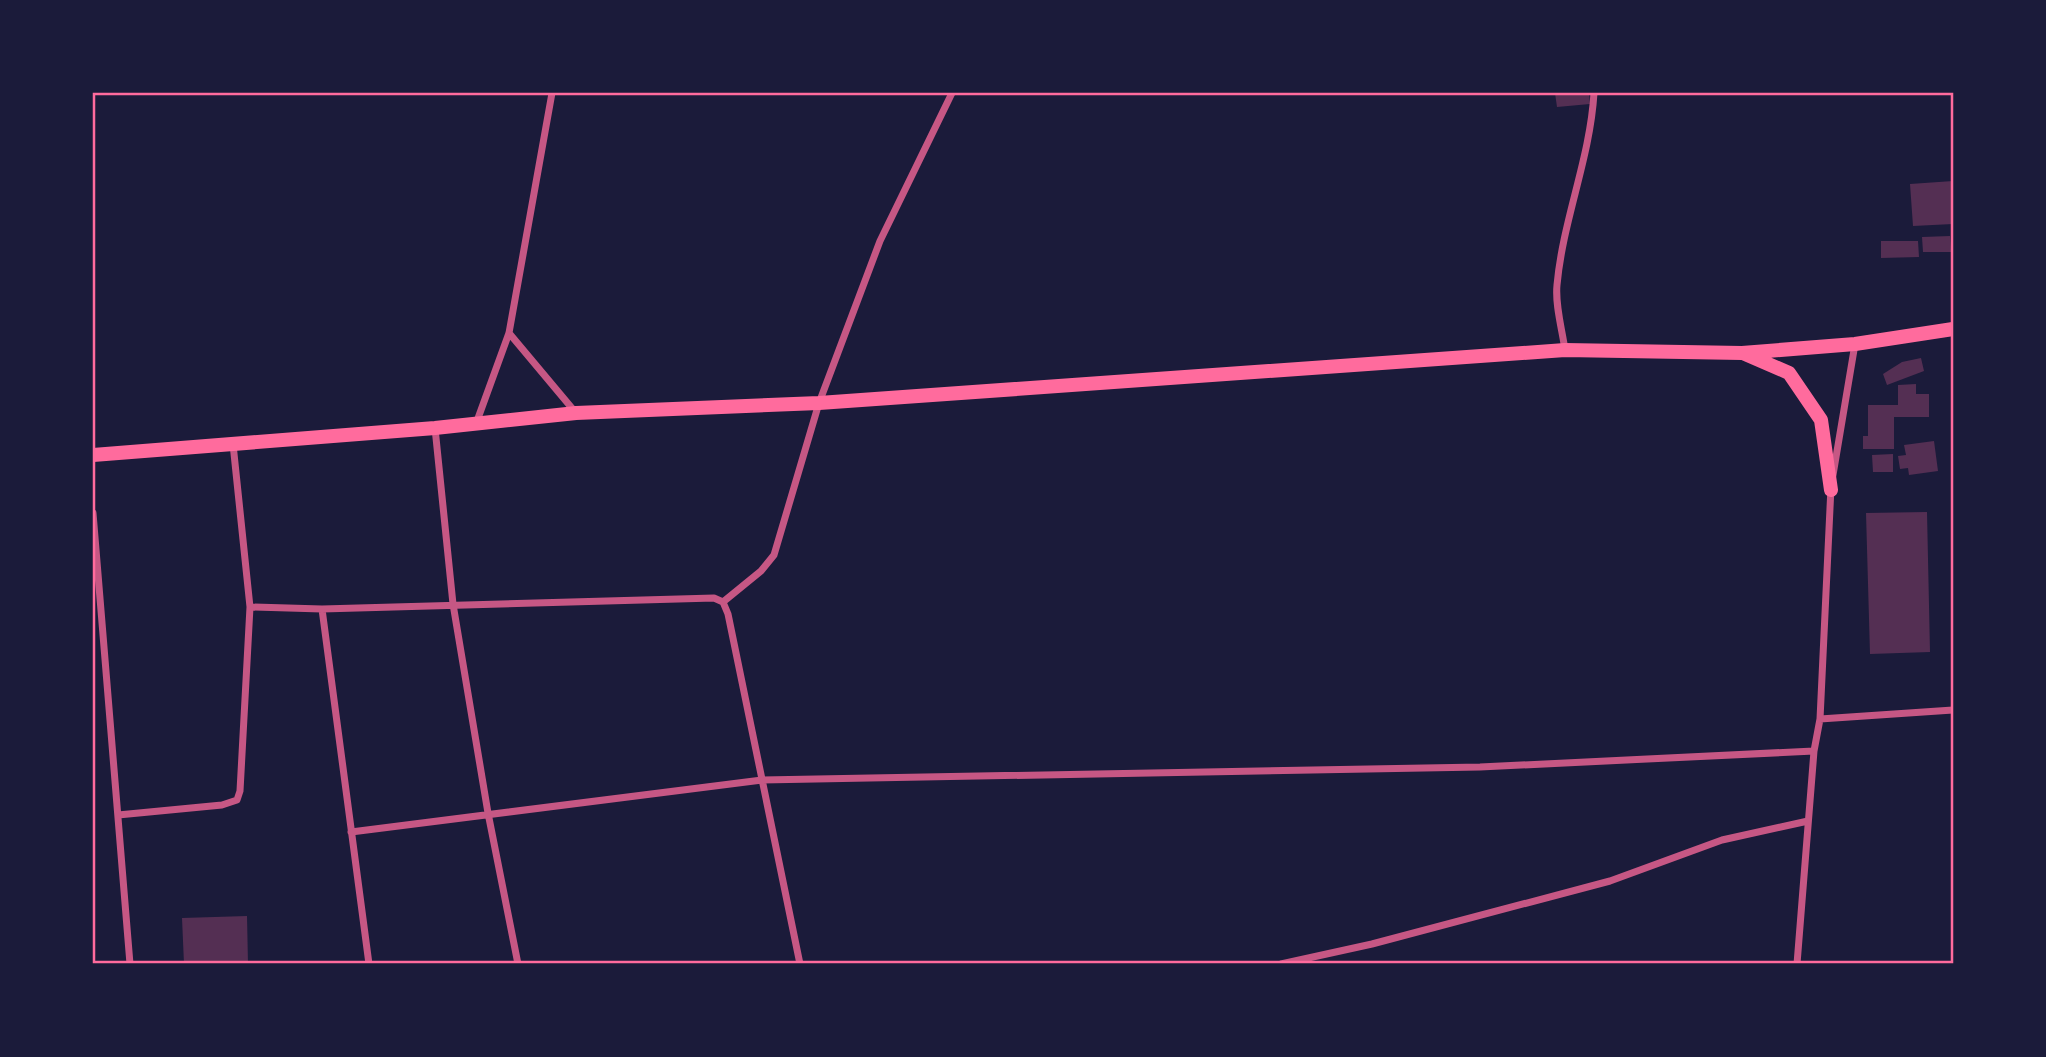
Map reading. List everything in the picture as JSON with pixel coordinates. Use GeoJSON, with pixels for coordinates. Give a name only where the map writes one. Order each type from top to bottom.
{"type":"FeatureCollection","features":[{"type":"Feature","properties":{"kind":"main road"},"geometry":{"type":"LineString","coordinates":[[93,455],[435,428],[477,421],[576,413],[819,402],[1565,350],[1742,353],[1855,344],[1953,329]]}},
{"type":"Feature","properties":{"kind":"main road"},"geometry":{"type":"LineString","coordinates":[[1742,353],[1789,373],[1821,420],[1831,490]]}},
{"type":"Feature","properties":{"kind":"street"},"geometry":{"type":"LineString","coordinates":[[477,421],[509,333],[552,93]]}},
{"type":"Feature","properties":{"kind":"street"},"geometry":{"type":"LineString","coordinates":[[723,602],[761,571],[774,555],[819,402],[880,242],[952,93]]}},
{"type":"Feature","properties":{"kind":"street"},"geometry":{"type":"LineString","coordinates":[[1565,350],[1556,288],[1564,236],[1586,158],[1594,93]]}},
{"type":"Feature","properties":{"kind":"street"},"geometry":{"type":"LineString","coordinates":[[509,333],[576,413]]}},
{"type":"Feature","properties":{"kind":"street"},"geometry":{"type":"LineString","coordinates":[[1797,964],[1814,751],[1820,719],[1831,490],[1855,344]]}},
{"type":"Feature","properties":{"kind":"street"},"geometry":{"type":"LineString","coordinates":[[435,428],[453,604],[488,813],[518,964]]}},
{"type":"Feature","properties":{"kind":"street"},"geometry":{"type":"LineString","coordinates":[[118,815],[222,805],[237,800],[250,607],[233,444]]}},
{"type":"Feature","properties":{"kind":"street"},"geometry":{"type":"LineString","coordinates":[[93,513],[130,964]]}},
{"type":"Feature","properties":{"kind":"street"},"geometry":{"type":"LineString","coordinates":[[250,607],[323,609],[715,597],[723,602],[800,964]]}},
{"type":"Feature","properties":{"kind":"street"},"geometry":{"type":"LineString","coordinates":[[323,609],[369,964]]}},
{"type":"Feature","properties":{"kind":"street"},"geometry":{"type":"LineString","coordinates":[[1820,719],[1953,710]]}},
{"type":"Feature","properties":{"kind":"street"},"geometry":{"type":"LineString","coordinates":[[351,832],[762,780],[1480,768],[1814,751]]}},
{"type":"Feature","properties":{"kind":"street"},"geometry":{"type":"LineString","coordinates":[[1281,964],[1373,944],[1610,881],[1722,840],[1808,821]]}},
{"type":"Feature","properties":{"kind":"building"},"geometry":{"type":"Polygon","coordinates":[[[1555,93],[1589,93],[1590,104],[1557,107],[1555,93]]]}},
{"type":"Feature","properties":{"kind":"building"},"geometry":{"type":"Polygon","coordinates":[[[1953,181],[1953,224],[1913,226],[1910,184],[1953,181]]]}},
{"type":"Feature","properties":{"kind":"building"},"geometry":{"type":"Polygon","coordinates":[[[1950,236],[1951,252],[1923,252],[1922,237],[1950,236]]]}},
{"type":"Feature","properties":{"kind":"building"},"geometry":{"type":"Polygon","coordinates":[[[1881,241],[1918,241],[1919,257],[1881,258],[1881,241]]]}},
{"type":"Feature","properties":{"kind":"building"},"geometry":{"type":"Polygon","coordinates":[[[1921,358],[1924,371],[1887,385],[1883,374],[1902,362],[1921,358]]]}},
{"type":"Feature","properties":{"kind":"building"},"geometry":{"type":"Polygon","coordinates":[[[1916,384],[1916,394],[1929,394],[1929,417],[1894,417],[1894,449],[1863,449],[1863,436],[1868,436],[1868,405],[1898,405],[1898,385],[1916,384]]]}},
{"type":"Feature","properties":{"kind":"building"},"geometry":{"type":"Polygon","coordinates":[[[1934,441],[1938,471],[1909,475],[1908,468],[1900,469],[1898,456],[1906,455],[1904,445],[1934,441]]]}},
{"type":"Feature","properties":{"kind":"building"},"geometry":{"type":"Polygon","coordinates":[[[1893,454],[1893,472],[1873,472],[1872,455],[1893,454]]]}},
{"type":"Feature","properties":{"kind":"building"},"geometry":{"type":"Polygon","coordinates":[[[1927,512],[1930,652],[1870,654],[1866,513],[1927,512]]]}},
{"type":"Feature","properties":{"kind":"building"},"geometry":{"type":"Polygon","coordinates":[[[247,916],[248,964],[184,964],[182,918],[247,916]]]}}]}
